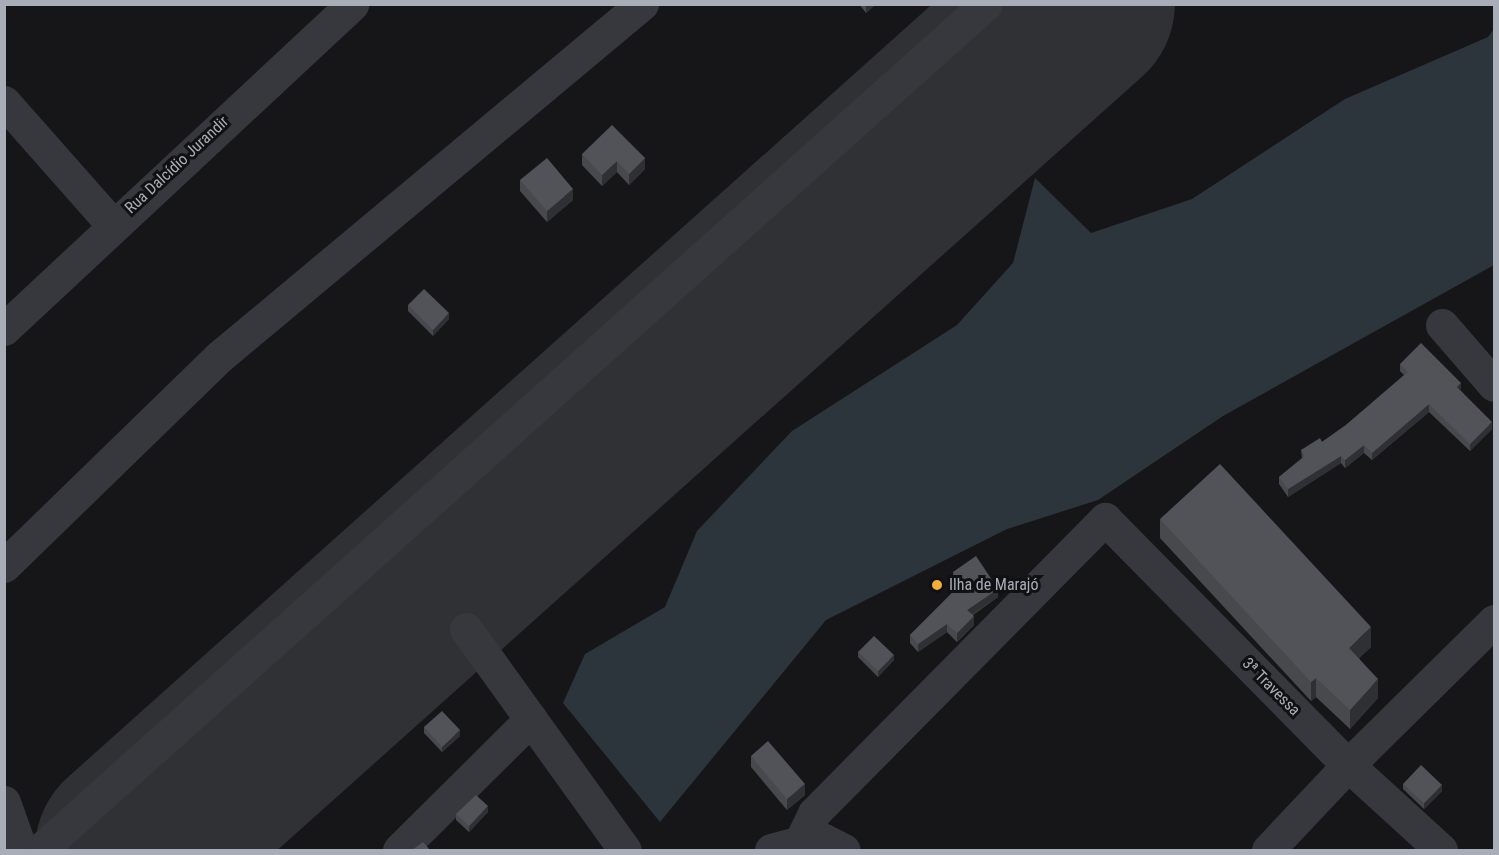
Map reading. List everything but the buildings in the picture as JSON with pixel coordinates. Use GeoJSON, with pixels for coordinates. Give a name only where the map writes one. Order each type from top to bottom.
{"type":"FeatureCollection","features":[{"type":"Feature","properties":{"kind":"street","name":"Rua Dalcídio Jurandir"},"geometry":{"type":"LineString","coordinates":[[4,329],[112,225],[352,4]]}},
{"type":"Feature","properties":{"kind":"street"},"geometry":{"type":"LineString","coordinates":[[4,566],[219,357],[642,4]]}},
{"type":"Feature","properties":{"kind":"street"},"geometry":{"type":"LineString","coordinates":[[40,850],[986,4]]}},
{"type":"Feature","properties":{"kind":"street"},"geometry":{"type":"LineString","coordinates":[[4,102],[112,225]]}},
{"type":"Feature","properties":{"kind":"street"},"geometry":{"type":"LineString","coordinates":[[1442,325],[1494,385]]}},
{"type":"Feature","properties":{"kind":"street","name":"3ª Travessa"},"geometry":{"type":"LineString","coordinates":[[810,846],[814,813],[1105,519],[1348,765],[1441,850]]}},
{"type":"Feature","properties":{"kind":"street"},"geometry":{"type":"LineString","coordinates":[[1268,850],[1348,765],[1494,621]]}},
{"type":"Feature","properties":{"kind":"street"},"geometry":{"type":"LineString","coordinates":[[466,629],[625,850]]}},
{"type":"Feature","properties":{"kind":"street"},"geometry":{"type":"LineString","coordinates":[[399,850],[531,719]]}},
{"type":"Feature","properties":{"kind":"street"},"geometry":{"type":"LineString","coordinates":[[4,802],[21,850]]}},
{"type":"Feature","properties":{"kind":"shaded area"},"geometry":{"type":"Polygon","coordinates":[[[1494,29],[1494,265],[1223,416],[1098,500],[1007,529],[826,620],[660,822],[563,703],[585,654],[665,607],[697,531],[792,431],[957,325],[1013,263],[1035,178],[1091,233],[1192,199],[1345,99],[1488,37],[1494,29]]]}},
{"type":"Feature","properties":{"kind":"runway"},"geometry":{"type":"LineString","coordinates":[[132,850],[1078,4]]}},
{"type":"Feature","properties":{"kind":"place","name":"Ilha de Marajó"},"geometry":{"type":"Point","coordinates":[937,585]}}]}
